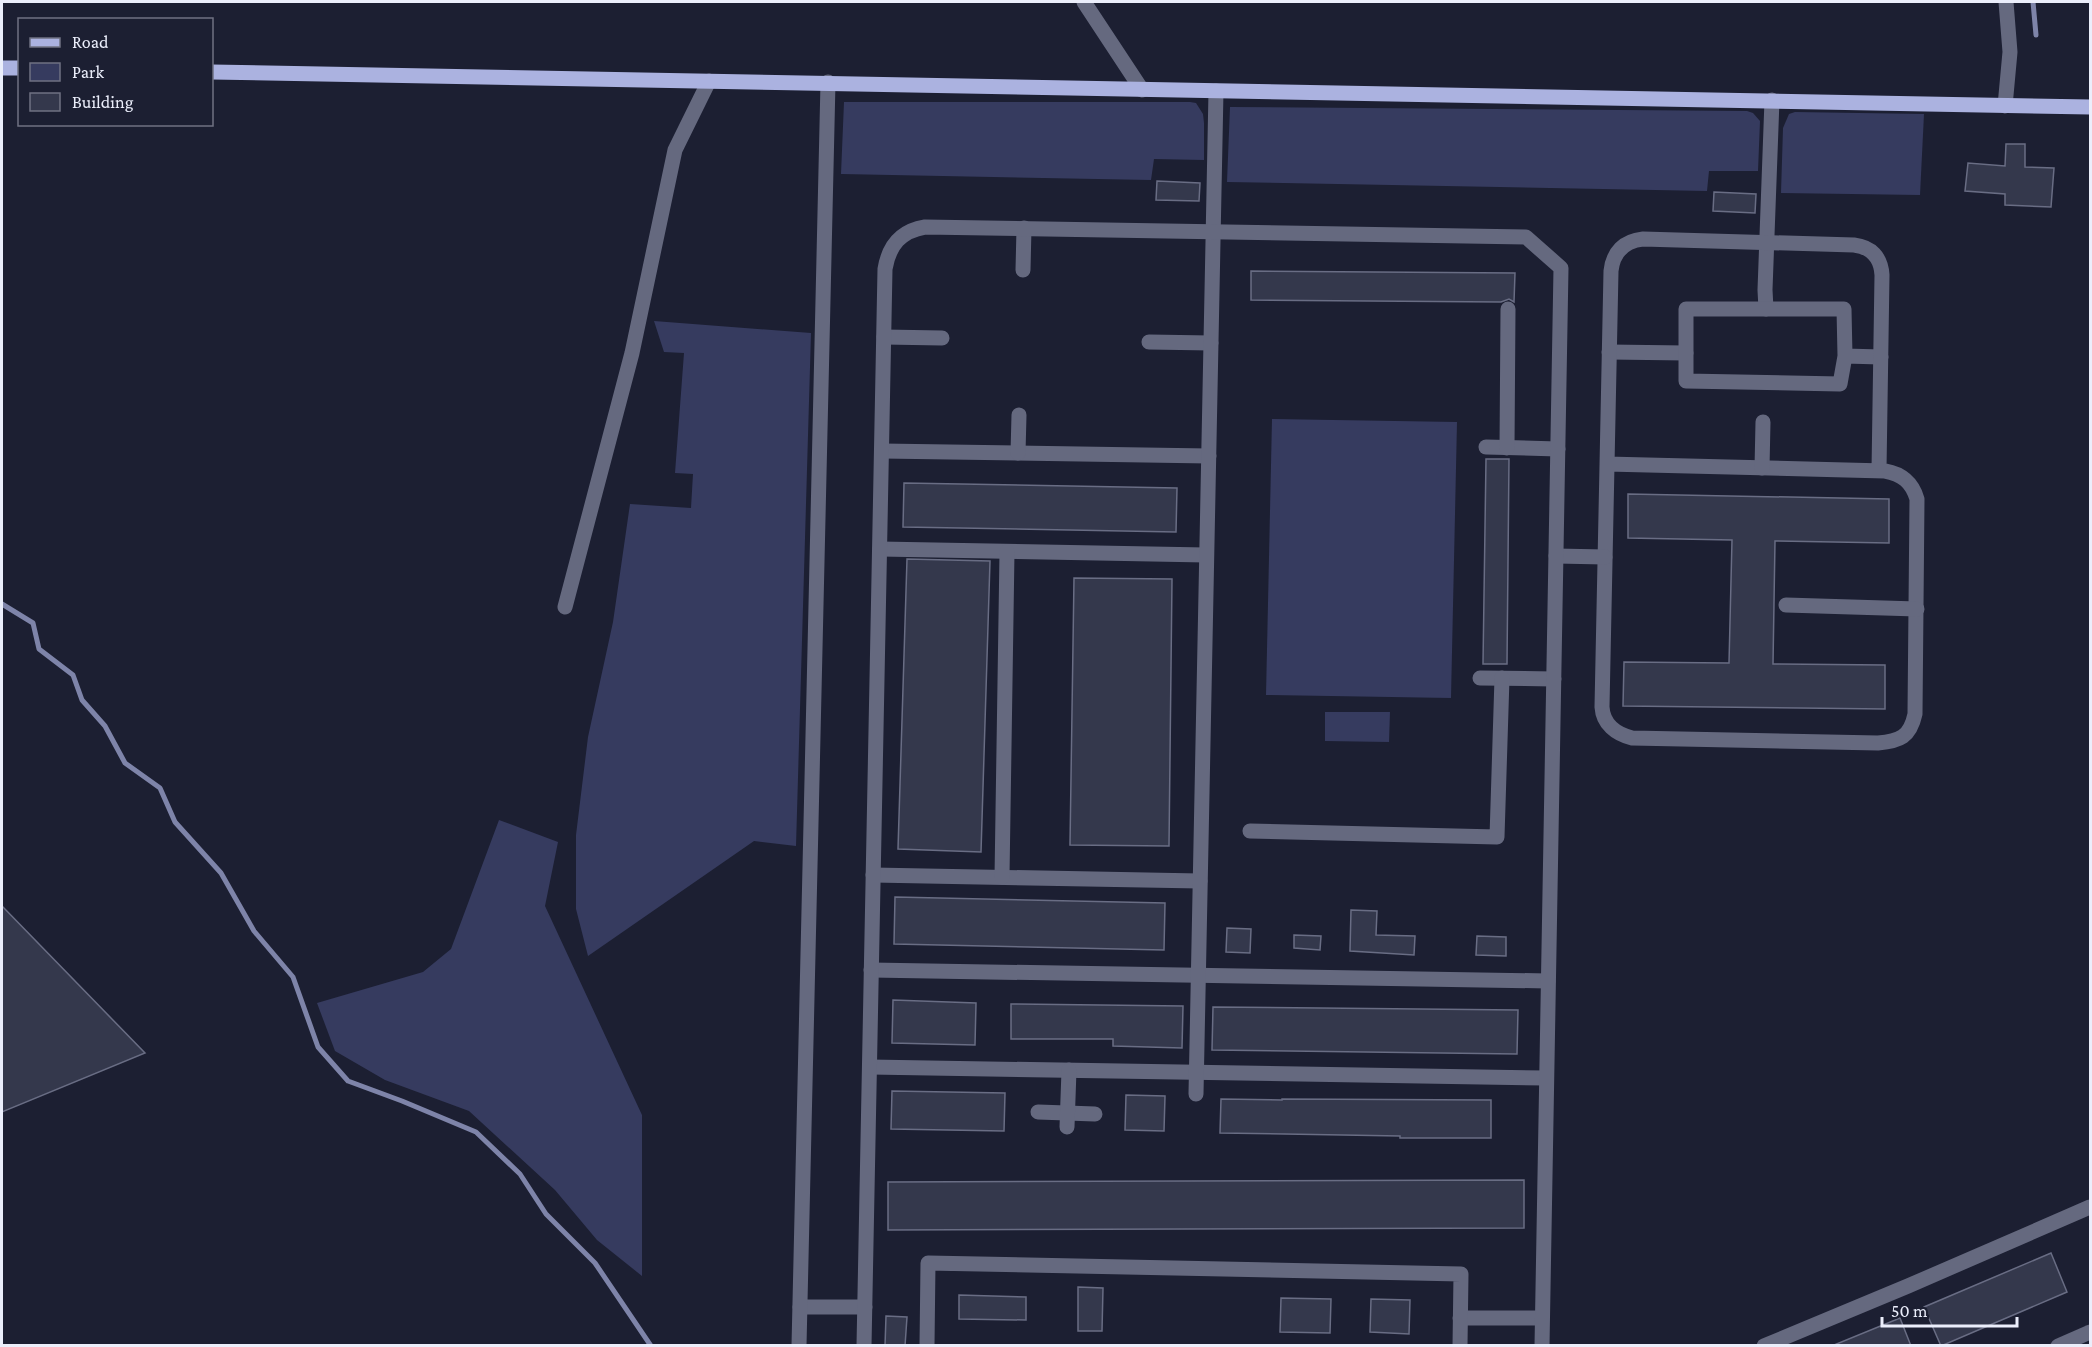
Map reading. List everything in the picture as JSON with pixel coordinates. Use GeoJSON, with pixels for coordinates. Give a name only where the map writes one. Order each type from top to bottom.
{"type":"FeatureCollection","features":[{"type":"Feature","properties":{"kind":"main road"},"geometry":{"type":"LineString","coordinates":[[2,68],[18,68]]}},
{"type":"Feature","properties":{"kind":"main road"},"geometry":{"type":"LineString","coordinates":[[213,72],[2091,107]]}},
{"type":"Feature","properties":{"kind":"street"},"geometry":{"type":"LineString","coordinates":[[1084,2],[1142,90]]}},
{"type":"Feature","properties":{"kind":"street"},"geometry":{"type":"LineString","coordinates":[[2005,106],[2010,52],[2006,2]]}},
{"type":"Feature","properties":{"kind":"street"},"geometry":{"type":"LineString","coordinates":[[565,607],[632,353],[675,150],[709,81]]}},
{"type":"Feature","properties":{"kind":"street"},"geometry":{"type":"LineString","coordinates":[[799,1346],[828,82]]}},
{"type":"Feature","properties":{"kind":"street"},"geometry":{"type":"LineString","coordinates":[[1196,1094],[1216,91]]}},
{"type":"Feature","properties":{"kind":"street"},"geometry":{"type":"LineString","coordinates":[[1766,309],[1772,100]]}},
{"type":"Feature","properties":{"kind":"street"},"geometry":{"type":"LineString","coordinates":[[864,1346],[886,262],[892,247],[902,235],[908,231],[925,227],[1526,237],[1561,268],[1542,1346]]}},
{"type":"Feature","properties":{"kind":"street"},"geometry":{"type":"LineString","coordinates":[[1023,270],[1024,228]]}},
{"type":"Feature","properties":{"kind":"street"},"geometry":{"type":"LineString","coordinates":[[1607,464],[1879,471],[1897,474],[1908,481],[1913,486],[1917,499],[1915,714],[1906,734],[1893,742],[1866,743],[1632,738],[1615,731],[1607,723],[1603,712],[1605,557],[1611,265],[1615,254],[1624,245],[1643,239],[1854,245],[1865,247],[1874,254],[1882,269],[1879,471]]}},
{"type":"Feature","properties":{"kind":"street"},"geometry":{"type":"LineString","coordinates":[[1507,448],[1508,309]]}},
{"type":"Feature","properties":{"kind":"street"},"geometry":{"type":"LineString","coordinates":[[1686,309],[1844,309],[1845,356],[1840,384],[1686,381],[1686,353],[1686,309]]}},
{"type":"Feature","properties":{"kind":"street"},"geometry":{"type":"LineString","coordinates":[[884,337],[942,338]]}},
{"type":"Feature","properties":{"kind":"street"},"geometry":{"type":"LineString","coordinates":[[1149,342],[1211,343]]}},
{"type":"Feature","properties":{"kind":"street"},"geometry":{"type":"LineString","coordinates":[[1609,352],[1686,353]]}},
{"type":"Feature","properties":{"kind":"street"},"geometry":{"type":"LineString","coordinates":[[1845,356],[1881,357]]}},
{"type":"Feature","properties":{"kind":"street"},"geometry":{"type":"LineString","coordinates":[[1018,453],[1019,415]]}},
{"type":"Feature","properties":{"kind":"street"},"geometry":{"type":"LineString","coordinates":[[1762,468],[1763,422]]}},
{"type":"Feature","properties":{"kind":"street"},"geometry":{"type":"LineString","coordinates":[[1486,447],[1558,449]]}},
{"type":"Feature","properties":{"kind":"street"},"geometry":{"type":"LineString","coordinates":[[882,451],[1209,456]]}},
{"type":"Feature","properties":{"kind":"street"},"geometry":{"type":"LineString","coordinates":[[880,549],[1206,555]]}},
{"type":"Feature","properties":{"kind":"street"},"geometry":{"type":"LineString","coordinates":[[1002,878],[1007,552]]}},
{"type":"Feature","properties":{"kind":"street"},"geometry":{"type":"LineString","coordinates":[[1556,556],[1605,557]]}},
{"type":"Feature","properties":{"kind":"street"},"geometry":{"type":"LineString","coordinates":[[1786,605],[1917,609]]}},
{"type":"Feature","properties":{"kind":"street"},"geometry":{"type":"LineString","coordinates":[[1480,678],[1554,679]]}},
{"type":"Feature","properties":{"kind":"street"},"geometry":{"type":"LineString","coordinates":[[1250,831],[1497,837],[1502,678]]}},
{"type":"Feature","properties":{"kind":"street"},"geometry":{"type":"LineString","coordinates":[[873,875],[1200,881]]}},
{"type":"Feature","properties":{"kind":"street"},"geometry":{"type":"LineString","coordinates":[[871,970],[1548,981]]}},
{"type":"Feature","properties":{"kind":"street"},"geometry":{"type":"LineString","coordinates":[[870,1067],[1546,1078]]}},
{"type":"Feature","properties":{"kind":"street"},"geometry":{"type":"LineString","coordinates":[[1068,1120],[1069,1070]]}},
{"type":"Feature","properties":{"kind":"street"},"geometry":{"type":"LineString","coordinates":[[1038,1112],[1068,1120],[1095,1114]]}},
{"type":"Feature","properties":{"kind":"street"},"geometry":{"type":"LineString","coordinates":[[1764,1346],[2091,1207]]}},
{"type":"Feature","properties":{"kind":"street"},"geometry":{"type":"LineString","coordinates":[[927,1346],[928,1263],[1461,1274],[1460,1346]]}},
{"type":"Feature","properties":{"kind":"street"},"geometry":{"type":"LineString","coordinates":[[800,1307],[865,1308]]}},
{"type":"Feature","properties":{"kind":"street"},"geometry":{"type":"LineString","coordinates":[[1460,1318],[1542,1318]]}},
{"type":"Feature","properties":{"kind":"street"},"geometry":{"type":"LineString","coordinates":[[2065,1344],[2091,1332]]}},
{"type":"Feature","properties":{"kind":"green space"},"geometry":{"type":"Polygon","coordinates":[[[844,102],[1190,102],[1196,103],[1203,114],[1204,160],[1154,159],[1151,180],[841,174],[844,102]]]}},
{"type":"Feature","properties":{"kind":"green space"},"geometry":{"type":"Polygon","coordinates":[[[1230,107],[1747,111],[1753,113],[1760,121],[1758,171],[1709,171],[1707,191],[1227,182],[1230,107]]]}},
{"type":"Feature","properties":{"kind":"green space"},"geometry":{"type":"Polygon","coordinates":[[[1795,112],[1924,114],[1920,195],[1781,193],[1783,128],[1789,114],[1795,112]]]}},
{"type":"Feature","properties":{"kind":"green space"},"geometry":{"type":"Polygon","coordinates":[[[654,321],[811,333],[796,846],[754,841],[588,956],[576,909],[576,835],[588,737],[613,622],[630,504],[691,508],[693,474],[675,473],[684,353],[664,352],[654,321]]]}},
{"type":"Feature","properties":{"kind":"green space"},"geometry":{"type":"Polygon","coordinates":[[[1272,419],[1457,422],[1451,698],[1266,695],[1272,419]]]}},
{"type":"Feature","properties":{"kind":"green space"},"geometry":{"type":"Polygon","coordinates":[[[1325,712],[1390,712],[1389,742],[1325,741],[1325,712]]]}},
{"type":"Feature","properties":{"kind":"green space"},"geometry":{"type":"Polygon","coordinates":[[[499,820],[558,842],[545,906],[642,1115],[642,1276],[597,1240],[555,1190],[469,1111],[385,1080],[335,1051],[317,1003],[423,972],[451,949],[499,820]]]}},
{"type":"Feature","properties":{"kind":"building"},"geometry":{"type":"Polygon","coordinates":[[[2006,144],[2025,144],[2025,167],[2054,168],[2051,207],[2005,205],[2005,194],[1965,191],[1968,163],[2005,166],[2006,144]]]}},
{"type":"Feature","properties":{"kind":"building"},"geometry":{"type":"Polygon","coordinates":[[[1157,181],[1200,183],[1199,201],[1156,200],[1157,181]]]}},
{"type":"Feature","properties":{"kind":"building"},"geometry":{"type":"Polygon","coordinates":[[[1714,192],[1756,194],[1755,213],[1713,211],[1714,192]]]}},
{"type":"Feature","properties":{"kind":"building"},"geometry":{"type":"Polygon","coordinates":[[[1251,271],[1515,273],[1514,302],[1509,299],[1501,302],[1251,300],[1251,271]]]}},
{"type":"Feature","properties":{"kind":"building"},"geometry":{"type":"Polygon","coordinates":[[[1486,459],[1509,459],[1507,664],[1483,664],[1486,459]]]}},
{"type":"Feature","properties":{"kind":"building"},"geometry":{"type":"Polygon","coordinates":[[[904,483],[1177,488],[1176,532],[903,527],[904,483]]]}},
{"type":"Feature","properties":{"kind":"building"},"geometry":{"type":"Polygon","coordinates":[[[1628,494],[1889,499],[1889,543],[1775,541],[1773,664],[1885,665],[1885,709],[1623,706],[1624,662],[1729,663],[1732,540],[1628,538],[1628,494]]]}},
{"type":"Feature","properties":{"kind":"building"},"geometry":{"type":"Polygon","coordinates":[[[907,559],[990,561],[981,852],[898,849],[907,559]]]}},
{"type":"Feature","properties":{"kind":"building"},"geometry":{"type":"Polygon","coordinates":[[[1074,578],[1172,579],[1169,846],[1070,845],[1074,578]]]}},
{"type":"Feature","properties":{"kind":"building"},"geometry":{"type":"Polygon","coordinates":[[[895,897],[1165,903],[1164,950],[894,944],[895,897]]]}},
{"type":"Feature","properties":{"kind":"building"},"geometry":{"type":"Polygon","coordinates":[[[2,906],[145,1053],[2,1112],[2,906]]]}},
{"type":"Feature","properties":{"kind":"building"},"geometry":{"type":"Polygon","coordinates":[[[1351,910],[1377,911],[1376,935],[1415,936],[1414,955],[1350,951],[1351,910]]]}},
{"type":"Feature","properties":{"kind":"building"},"geometry":{"type":"Polygon","coordinates":[[[1227,928],[1251,929],[1250,953],[1226,952],[1227,928]]]}},
{"type":"Feature","properties":{"kind":"building"},"geometry":{"type":"Polygon","coordinates":[[[1294,935],[1321,936],[1320,950],[1294,948],[1294,935]]]}},
{"type":"Feature","properties":{"kind":"building"},"geometry":{"type":"Polygon","coordinates":[[[1477,936],[1506,937],[1506,956],[1476,955],[1477,936]]]}},
{"type":"Feature","properties":{"kind":"building"},"geometry":{"type":"Polygon","coordinates":[[[893,1000],[976,1003],[975,1045],[892,1043],[893,1000]]]}},
{"type":"Feature","properties":{"kind":"building"},"geometry":{"type":"Polygon","coordinates":[[[1011,1004],[1183,1006],[1182,1048],[1113,1046],[1113,1039],[1011,1039],[1011,1004]]]}},
{"type":"Feature","properties":{"kind":"building"},"geometry":{"type":"Polygon","coordinates":[[[1213,1007],[1518,1010],[1517,1054],[1212,1050],[1213,1007]]]}},
{"type":"Feature","properties":{"kind":"building"},"geometry":{"type":"Polygon","coordinates":[[[892,1091],[1005,1093],[1004,1131],[891,1129],[892,1091]]]}},
{"type":"Feature","properties":{"kind":"building"},"geometry":{"type":"Polygon","coordinates":[[[1126,1095],[1165,1096],[1164,1131],[1125,1130],[1126,1095]]]}},
{"type":"Feature","properties":{"kind":"building"},"geometry":{"type":"Polygon","coordinates":[[[1221,1099],[1491,1100],[1491,1138],[1220,1133],[1221,1099]]]}},
{"type":"Feature","properties":{"kind":"building"},"geometry":{"type":"Polygon","coordinates":[[[1524,1180],[1524,1228],[888,1230],[888,1182],[1524,1180]]]}},
{"type":"Feature","properties":{"kind":"building"},"geometry":{"type":"Polygon","coordinates":[[[2051,1253],[2067,1292],[1941,1346],[1924,1307],[2051,1253]]]}},
{"type":"Feature","properties":{"kind":"building"},"geometry":{"type":"Polygon","coordinates":[[[1078,1287],[1103,1288],[1102,1331],[1078,1331],[1078,1287]]]}},
{"type":"Feature","properties":{"kind":"building"},"geometry":{"type":"Polygon","coordinates":[[[959,1295],[1026,1297],[1026,1320],[959,1319],[959,1295]]]}},
{"type":"Feature","properties":{"kind":"building"},"geometry":{"type":"Polygon","coordinates":[[[1281,1298],[1331,1299],[1330,1333],[1280,1332],[1281,1298]]]}},
{"type":"Feature","properties":{"kind":"building"},"geometry":{"type":"Polygon","coordinates":[[[1371,1299],[1410,1300],[1409,1334],[1370,1332],[1371,1299]]]}},
{"type":"Feature","properties":{"kind":"building"},"geometry":{"type":"Polygon","coordinates":[[[886,1316],[907,1317],[905,1346],[885,1346],[886,1316]]]}},
{"type":"Feature","properties":{"kind":"building"},"geometry":{"type":"Polygon","coordinates":[[[1900,1318],[1911,1346],[1834,1345],[1900,1318]]]}},
{"type":"Feature","properties":{"kind":"waterway"},"geometry":{"type":"LineString","coordinates":[[2033,2],[2036,35]]}},
{"type":"Feature","properties":{"kind":"waterway"},"geometry":{"type":"LineString","coordinates":[[2,604],[33,623],[39,649],[73,675],[82,700],[105,726],[125,763],[160,788],[175,822],[221,873],[254,931],[293,977],[318,1047],[348,1081],[476,1132],[520,1174],[546,1214],[595,1263],[651,1346]]}}]}
